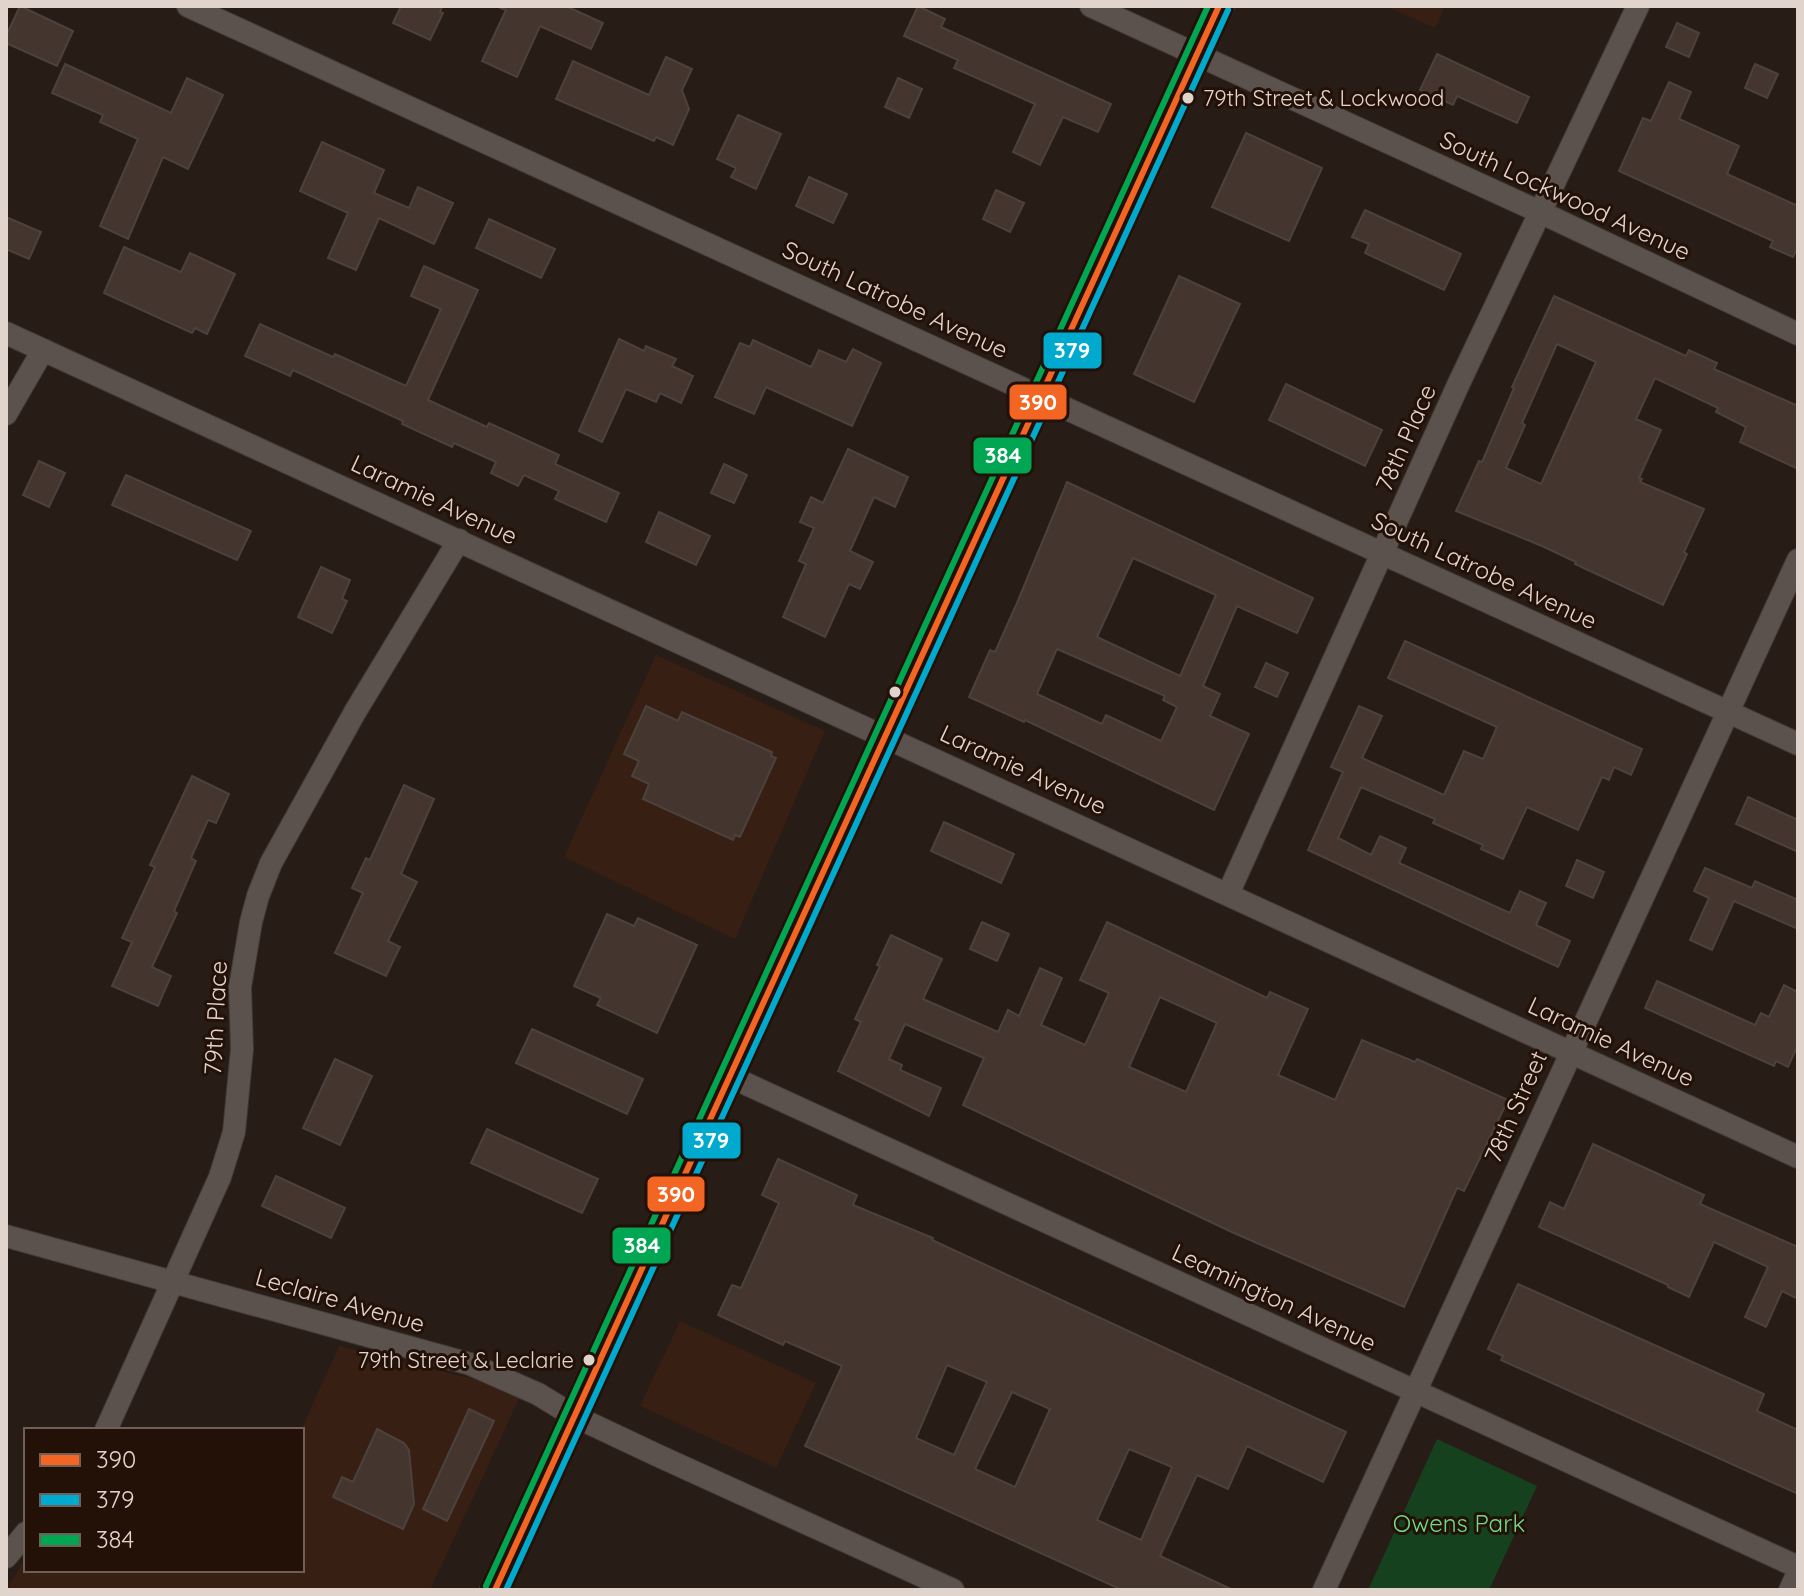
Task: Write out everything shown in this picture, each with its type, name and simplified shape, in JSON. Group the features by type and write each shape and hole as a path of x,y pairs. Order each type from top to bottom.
{"main road":[{"path":"495,1590 1219,6"}],"street":[{"name":"South Latrobe Avenue","path":"188,6 1798,744"},
{"name":"South Lockwood Avenue","path":"1091,6 1798,334"},
{"name":"78th Place","path":"1228,894 1459,383 1638,6"},
{"name":"Laramie Avenue","path":"6,333 1798,1157"},
{"path":"6,414 43,350"},
{"name":"79th Place","path":"107,1428 220,1177 234,1132 242,1049 240,987 251,922 271,863 355,712 459,540"},
{"name":"78th Street","path":"1324,1590 1798,560"},
{"name":"Leamington Avenue","path":"729,1076 1798,1570"},
{"name":"Leclaire Avenue","path":"6,1236 470,1364 538,1394 574,1416 953,1590"},
{"path":"6,1557 24,1535"},
{"path":"1790,1590 1798,1570"}],"shaded area":[{"path":"1385,6 1445,6 1435,28"},
{"path":"656,655 825,731 735,939 564,857"},
{"path":"680,1321 816,1383 776,1468 640,1406"},
{"path":"339,1346 497,1385 520,1397 430,1590 6,1590 24,1560 24,1572 304,1572 302,1428"}],"green space":[{"name":"Owens Park","path":"1437,1439 1537,1486 1489,1590 1368,1590"}],"building":[{"path":"20,6 73,31 57,66 6,43 6,36"},
{"path":"401,6 442,6 440,12 443,13 430,40 393,23"},
{"path":"496,6 566,6 603,23 591,49 540,26 517,77 482,61 506,10"},
{"path":"918,6 945,19 941,27 1111,104 1098,132 1063,117 1040,165 1013,152 1035,104 954,68 958,60 904,36"},
{"path":"1677,23 1699,33 1689,57 1666,47"},
{"path":"1437,54 1529,97 1517,123 1457,96 1453,105 1420,90"},
{"path":"666,57 692,69 682,90 689,109 673,145 656,137 654,141 556,99 573,61 649,95"},
{"path":"65,64 171,113 187,78 223,95 188,169 163,157 128,239 100,226 138,139 100,122 103,115 52,93"},
{"path":"1755,64 1778,74 1767,98 1745,88"},
{"path":"898,78 922,89 909,118 885,107"},
{"path":"1669,82 1691,92 1679,119 1739,146 1727,174 1798,206 1798,247 1793,257 1770,247 1773,241 1619,171 1643,118 1651,121"},
{"path":"738,115 781,134 756,189 731,177 736,168 717,159"},
{"path":"1246,133 1322,168 1289,241 1212,207"},
{"path":"322,142 384,170 374,193 409,208 418,187 453,203 434,244 379,218 356,270 328,258 348,213 300,191"},
{"path":"809,177 847,194 833,223 796,206"},
{"path":"996,190 1024,203 1010,232 983,219"},
{"path":"1365,210 1461,254 1444,290 1365,253 1369,244 1352,237"},
{"path":"6,217 41,232 29,259 6,249"},
{"path":"489,219 555,249 541,278 476,248"},
{"path":"124,247 181,272 190,253 235,274 207,334 195,328 192,333 104,293"},
{"path":"424,266 478,290 428,400 487,427 489,423 559,455 555,464 619,493 606,522 555,499 559,491 524,475 518,486 491,473 496,462 454,443 452,447 293,370 290,376 245,356 260,324 406,386 441,309 411,296"},
{"path":"1179,276 1240,304 1194,402 1134,374"},
{"path":"1554,296 1686,356 1689,350 1717,363 1714,369 1798,406 1798,469 1740,442 1746,427 1716,412 1718,408 1655,378 1636,419 1661,430 1639,478 1642,479 1640,482 1704,509 1663,605 1542,546 1456,511 1479,461 1482,462","holes":["1557,344 1596,362 1541,484 1506,468"]},
{"path":"619,339 644,351 646,346 676,359 672,366 693,376 681,403 660,393 656,402 626,389 602,442 579,431"},
{"path":"753,340 811,367 819,350 846,362 853,349 881,363 852,426 766,387 754,414 715,397 740,343 750,347"},
{"path":"1286,384 1382,430 1365,466 1269,420"},
{"path":"848,449 908,477 895,507 874,497 850,551 873,562 860,589 849,584 825,637 783,617 806,564 799,561 814,528 800,522 811,497 823,503"},
{"path":"39,461 65,473 49,507 23,495"},
{"path":"724,464 747,475 734,503 711,493"},
{"path":"126,475 251,531 237,560 112,505"},
{"path":"1067,482 1313,598 1297,633 1237,606 1203,686 1220,694 1210,716 1249,734 1214,810 1025,720 969,697 990,650 995,652","holes":["1133,558 1216,595 1180,676 1097,637","1057,649 1165,696 1163,700 1177,707 1161,741 1106,715 1102,724 1037,694"]},
{"path":"659,512 710,536 696,565 646,542"},
{"path":"321,567 350,580 342,599 347,601 332,633 298,617"},
{"path":"1405,641 1642,749 1631,775 1614,767 1609,780 1602,777 1578,830 1527,807 1503,859 1481,849 1483,845 1433,823 1435,819 1361,787 1338,838 1371,855 1380,836 1406,848 1399,863 1510,913 1520,891 1546,903 1536,925 1570,941 1558,967 1308,850 1343,772 1331,767 1359,706 1382,716 1362,758 1444,795 1464,751 1483,759 1497,727 1388,678"},
{"path":"1266,663 1288,673 1277,697 1255,687"},
{"path":"646,706 678,721 682,712 772,752 771,756 776,758 740,837 735,835 733,840 643,799 649,784 632,776 639,761 624,754"},
{"path":"192,776 229,794 216,823 208,820 191,858 196,861 152,967 171,976 158,1006 112,986 132,942 122,938 155,867 150,865"},
{"path":"404,785 434,799 401,874 417,882 388,941 400,947 386,976 335,953 363,893 352,888 366,858 370,860"},
{"path":"1748,797 1798,820 1798,852 1736,824"},
{"path":"944,822 1014,854 1001,883 931,851"},
{"path":"1577,860 1604,872 1593,898 1566,886"},
{"path":"1705,868 1752,888 1755,881 1798,900 1798,929 1734,901 1712,950 1690,940 1709,898 1694,891"},
{"path":"607,914 634,926 638,918 697,945 657,1033 597,1005 601,998 574,986"},
{"path":"982,922 1009,934 997,961 970,949"},
{"path":"1107,922 1267,998 1270,992 1308,1009 1278,1075 1335,1100 1362,1040 1415,1062 1417,1059 1508,1100 1464,1191 1457,1188 1404,1307 1234,1233 963,1105 984,1058 905,1024 889,1059 902,1065 900,1070 941,1088 929,1116 838,1071 861,1022 855,1019 891,935 942,959 923,999 998,1032 1008,1010 1019,1016 1040,968 1062,978 1041,1025 1085,1045 1109,993 1080,980","holes":["1160,997 1217,1023 1186,1092 1129,1067"]},
{"path":"1657,981 1755,1025 1761,1013 1769,1017 1784,985 1798,992 1798,1045 1788,1067 1776,1061 1774,1066 1645,1008"},
{"path":"532,1029 643,1079 627,1114 516,1063"},
{"path":"335,1059 372,1076 340,1145 303,1128"},
{"path":"487,1129 598,1179 582,1213 471,1163"},
{"path":"1593,1144 1704,1195 1700,1204 1798,1247 1798,1299 1782,1291 1766,1327 1745,1317 1768,1267 1714,1242 1689,1297 1539,1227 1550,1202 1564,1209"},
{"path":"778,1159 857,1195 853,1205 933,1238 1346,1432 1323,1482 1247,1446 1228,1489 1197,1475 1160,1556 1233,1590 1122,1590 805,1446 842,1366 785,1341 783,1345 718,1315 732,1285 741,1288 779,1203 762,1195","holes":["947,1365 987,1382 954,1455 916,1438","1012,1392 1050,1409 1015,1487 975,1469","1129,1449 1172,1467 1141,1540 1097,1520"]},
{"path":"276,1176 345,1208 331,1238 262,1206"},
{"path":"1518,1284 1764,1394 1757,1411 1798,1430 1798,1494 1501,1360 1503,1356 1488,1349"},
{"path":"469,1409 494,1421 447,1521 423,1509"},
{"path":"377,1429 404,1443 409,1450 414,1504 403,1529 333,1497 342,1477 353,1482"}],"transit line":[{"name":"384","path":"486,1586 1208,6"},
{"name":"390","path":"495,1590 1219,6"},
{"name":"379","path":"506,1590 1228,10"}],"place":[{"name":"79th Street & Lockwood","path":"1188,98"},
{"name":"79th Street & Leclarie","path":"589,1360"}]}
